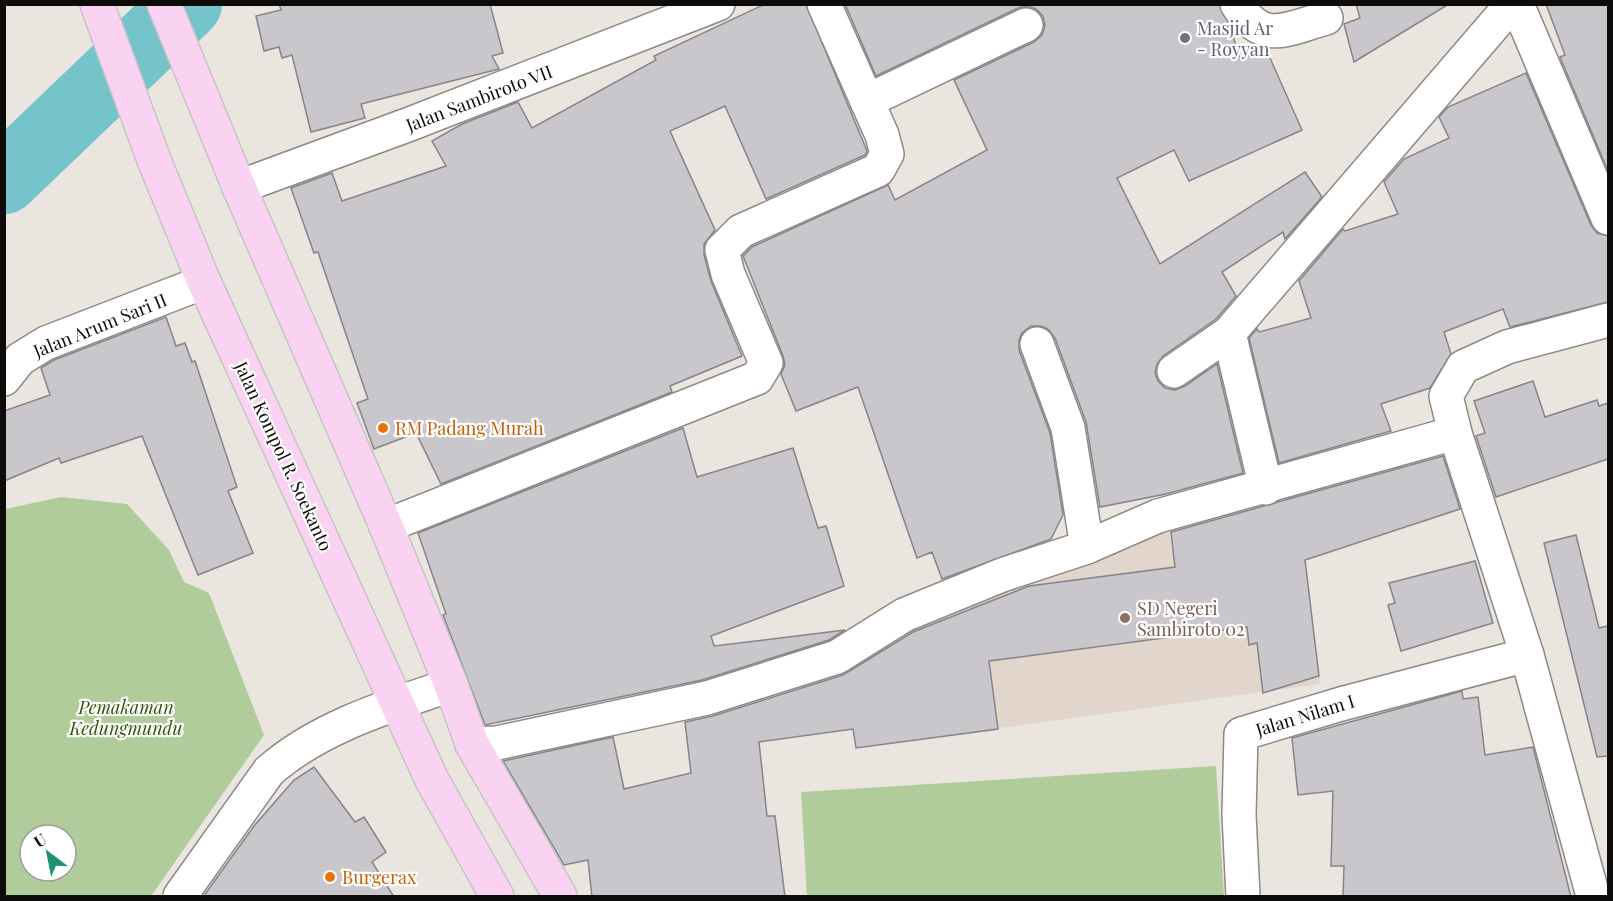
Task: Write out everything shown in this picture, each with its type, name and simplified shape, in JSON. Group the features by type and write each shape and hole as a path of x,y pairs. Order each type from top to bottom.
{"main road":[{"path":"164,4 239,187 386,526 472,744 560,897"},
{"name":"Jalan Kompol R. Soekanto","path":"99,10 154,160 204,282 432,780 497,897"}],"street":[{"name":"Jalan Sambiroto VII","path":"239,187 665,15 718,4"},
{"path":"386,526 758,378 766,363 728,274 722,250 741,231 878,170 886,154 882,135 824,4"},
{"path":"1237,4 1248,23 1262,31 1275,31 1326,18"},
{"path":"1174,371 1229,333 1515,4 1608,218"},
{"path":"867,101 1026,25"},
{"name":"Jalan Arum Sari II","path":"4,379 20,359 46,343 204,282"},
{"path":"1593,897 1527,655 1455,433 1446,396 1463,367 1508,346 1608,320"},
{"path":"1229,333 1266,488"},
{"path":"1038,344 1068,428 1087,547"},
{"path":"472,744 497,743 707,698 837,657 904,615 1002,575 1087,547 1158,516 1266,488 1455,433"},
{"name":"Jalan Nilam I","path":"1243,897 1239,815 1240,734 1279,725 1341,704 1527,655"},
{"path":"180,897 269,771 313,740 398,703 451,686"}],"shaded area":[{"name":"SD Negeri Sambiroto 02","path":"1296,490 1320,684 928,738 914,671 908,622 970,614 968,594 1169,517"}],"green space":[{"name":"Pemakaman Kedungmundu","path":"61,497 127,504 169,550 184,582 209,593 264,735 151,896 5,896 5,509"},
{"path":"1216,766 1224,896 807,896 801,792"}],"building":[{"path":"279,4 490,4 503,53 492,56 499,69 361,104 365,118 311,132 292,55 282,58 279,47 264,51 256,16 281,10"},
{"path":"765,4 806,4 867,151 865,155 766,199 725,106 670,131 715,230 704,244 704,255 711,281 742,356 670,386 672,392 441,484 416,433 374,449 357,403 368,399 318,252 314,253 291,188 332,173 342,201 446,166 432,141 462,124 518,102 532,128 656,60 654,56"},
{"path":"845,4 1219,4 1230,26 1240,59 1266,49 1302,130 1189,181 1174,150 1117,178 1160,264 1305,172 1322,197 1285,239 1283,232 1222,272 1236,296 1216,319 1163,356 1157,364 1155,373 1158,381 1165,388 1175,390 1185,386 1217,364 1243,473 1166,494 1100,507 1086,422 1055,338 1048,329 1031,326 1022,333 1019,350 1050,433 1063,515 1051,539 942,579 932,552 917,558 858,387 796,411 781,374 785,365 783,356 743,256 752,247 888,185 895,200 987,150 954,80 1034,42 1042,35 1045,26 1043,16 1036,9 1027,6 1018,8 876,76"},
{"path":"1356,4 1449,4 1354,62 1344,24 1360,18"},
{"path":"1546,4 1608,4 1608,171 1560,57 1565,55"},
{"path":"1526,73 1591,225 1597,233 1608,236 1608,302 1510,327 1503,309 1444,332 1451,354 1430,388 1381,404 1391,431 1279,463 1249,338 1257,329 1259,332 1311,318 1299,281 1343,229 1345,231 1398,214 1384,182 1404,159 1449,138 1439,117 1448,107"},
{"path":"166,317 176,346 185,343 192,362 195,361 237,487 228,491 253,553 198,575 142,436 61,463 59,458 4,481 4,411 50,395 41,368 54,360"},
{"path":"1533,381 1545,417 1597,400 1599,406 1608,403 1608,459 1496,497 1476,436 1485,433 1474,401"},
{"path":"683,428 697,477 793,448 818,528 826,526 844,586 711,636 714,646 845,630 829,640 702,680 485,725 443,615 446,614 418,533"},
{"path":"1443,456 1460,509 1305,560 1319,676 1263,693 1257,643 1249,645 1247,627 989,661 998,729 856,748 853,729 759,742 767,816 775,816 785,897 592,897 588,860 564,865 503,761 613,737 624,789 691,773 685,722 713,716 843,675 913,632 1029,586 1175,567 1171,532"},
{"path":"1576,535 1599,628 1608,626 1608,756 1597,757 1544,543"},
{"path":"1475,561 1493,623 1401,651 1388,605 1395,603 1389,583"},
{"path":"1462,691 1463,699 1478,697 1485,755 1533,747 1571,897 1343,897 1344,866 1331,866 1333,791 1298,795 1292,738"},
{"path":"314,767 355,822 364,817 386,852 372,862 394,897 203,897 254,826 294,780"}],"waterway":[{"path":"4,179 187,4"}],"place":[{"name":"Masjid Ar - Royyan","path":"1185,38"},
{"name":"RM Padang Murah","path":"383,428"},
{"name":"SD Negeri Sambiroto 02","path":"1125,618"},
{"name":"Burgerax","path":"330,877"}]}
